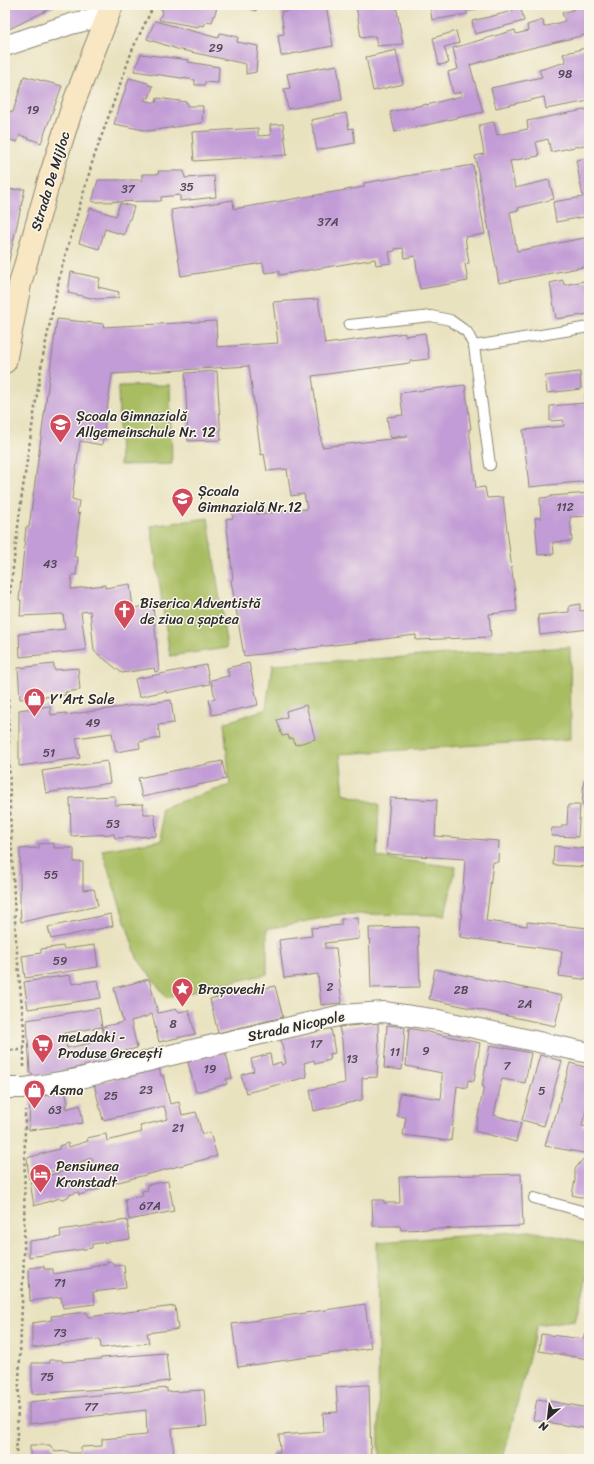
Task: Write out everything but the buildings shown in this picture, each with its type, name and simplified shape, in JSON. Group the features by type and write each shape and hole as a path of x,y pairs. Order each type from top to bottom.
{"main road":[{"name":"Strada De Mijloc","path":"5,362 20,284 50,177 74,102 110,10"}],"street":[{"path":"5,46 110,10"},
{"name":"Strada Nicopole","path":"15,1088 77,1079 342,1015 384,1012 438,1020 589,1053"}],"lane":[{"path":"349,325 431,316 450,320 467,332 474,346 490,465"},
{"path":"474,346 589,327"},
{"path":"534,1198 589,1212"}],"path":[{"path":"16,1459 24,1252 15,1088 24,1050 24,1030 16,941 11,832 7,617 22,494 42,361 61,270 96,152 133,48 154,5"},
{"path":"5,1050 24,1050"}],"green space":[{"path":"170,385 172,464 120,465 118,386"},
{"path":"208,518 227,648 170,656 151,526"},
{"path":"570,647 571,739 340,754 344,794 379,804 377,857 456,867 445,915 343,914 267,929 267,974 167,998 137,958 102,850 162,840 161,808 230,785 224,723 266,709 272,665"},
{"path":"530,1231 589,1243 589,1273 575,1320 537,1325 503,1459 379,1459 377,1242"}],"place":[{"name":"Școala Gimnazială Allgemeinschule Nr. 12","path":"60,444"},
{"name":"Școala Gimnazială Nr.12","path":"182,518"},
{"name":"Biserica Adventistă de ziua a șaptea","path":"124,630"},
{"name":"Y'Art Sale","path":"35,718"},
{"name":"Brașovechi","path":"183,1008"},
{"name":"meLadaki - Produse Grecești","path":"42,1064"},
{"name":"Asma","path":"34,1110"},
{"name":"Pensiunea Kronstadt","path":"40,1194"}]}
